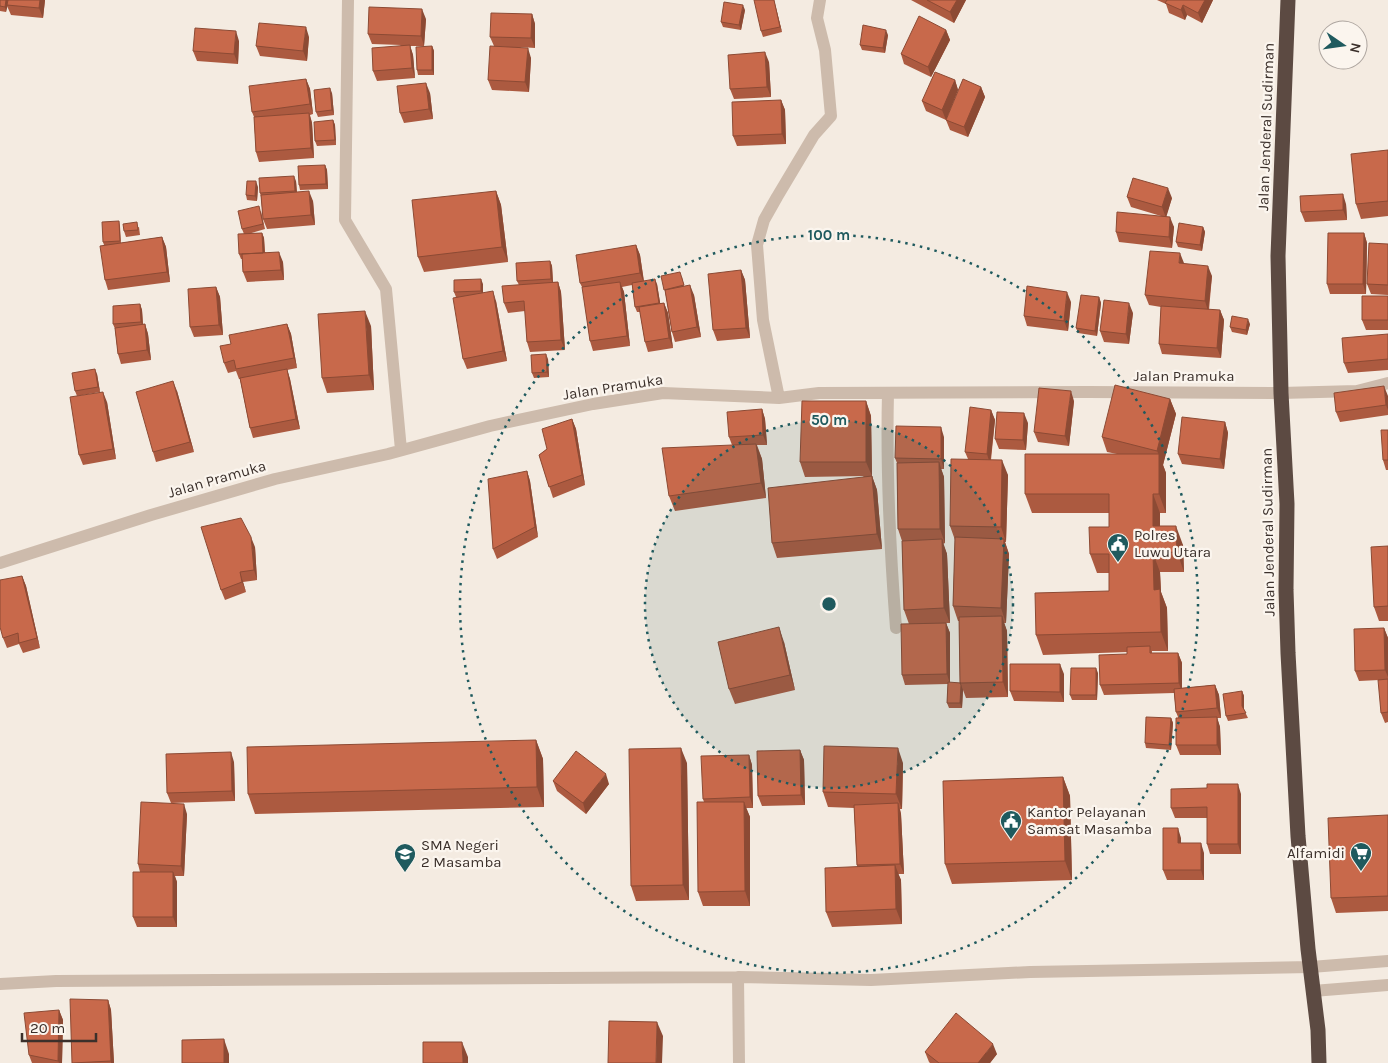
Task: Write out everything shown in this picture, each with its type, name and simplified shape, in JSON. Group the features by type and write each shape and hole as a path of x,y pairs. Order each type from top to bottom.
{"highway":[{"name":"Jalan Jenderal Sudirman","path":"1288,0 1278,256 1281,393 1287,504 1286,590 1292,743 1297,794 1302,890 1318,1030 1319,1063"}],"street":[{"path":"348,0 345,220 386,289 401,450"},
{"path":"779,398 764,320 756,245 764,220 777,197 814,135 831,116 825,50 817,18 820,0"},
{"name":"Jalan Pramuka","path":"0,563 150,515 275,479 401,450 490,426 593,404 663,393 779,398 819,393 1281,393 1357,391 1388,383"},
{"path":"888,393 886,452 896,628"},
{"path":"0,984 66,980 738,977 871,980 1030,972 1311,967 1388,961"},
{"path":"738,977 739,1063"},
{"path":"1314,991 1388,985"}],"building":[{"path":"0,0 6,0 5,7 0,6"},
{"path":"8,0 40,0 39,8 7,5"},
{"path":"754,0 774,0 780,27 761,31"},
{"path":"927,0 957,0 950,12"},
{"path":"1167,0 1205,0 1198,13 1183,5 1181,10 1165,3"},
{"path":"724,2 743,5 739,25 721,22"},
{"path":"369,7 422,9 421,36 368,34"},
{"path":"491,13 532,14 531,38 490,37"},
{"path":"919,16 946,30 928,67 901,54"},
{"path":"259,23 306,27 303,51 256,46"},
{"path":"863,25 886,30 883,48 860,45"},
{"path":"195,28 236,31 234,54 193,51"},
{"path":"410,45 412,68 373,71 372,48"},
{"path":"432,46 432,70 417,70 416,47"},
{"path":"490,46 528,48 525,82 488,80"},
{"path":"765,52 767,87 730,89 728,55"},
{"path":"935,72 955,80 942,110 922,101"},
{"path":"306,79 310,104 252,112 249,86"},
{"path":"963,79 981,87 964,127 946,120"},
{"path":"426,83 429,109 400,113 397,86"},
{"path":"330,88 332,110 316,112 314,90"},
{"path":"781,100 782,134 733,136 732,102"},
{"path":"309,113 311,148 256,152 254,117"},
{"path":"333,120 335,140 315,141 314,122"},
{"path":"1388,150 1388,201 1356,204 1351,154"},
{"path":"325,165 326,184 299,185 298,166"},
{"path":"294,176 295,191 260,193 259,178"},
{"path":"1133,178 1168,188 1162,207 1127,197"},
{"path":"247,181 256,181 255,196 246,195"},
{"path":"309,191 311,215 263,219 261,195"},
{"path":"496,191 502,247 418,257 412,200"},
{"path":"1343,194 1343,210 1301,212 1300,196"},
{"path":"259,206 263,224 242,229 238,211"},
{"path":"1117,212 1170,217 1169,237 1116,232"},
{"path":"119,221 120,241 103,242 102,222"},
{"path":"137,222 138,230 124,231 123,224"},
{"path":"1179,223 1203,227 1200,245 1176,242"},
{"path":"262,233 263,253 239,254 238,234"},
{"path":"1328,233 1364,233 1363,284 1327,284"},
{"path":"162,237 167,272 105,280 100,246"},
{"path":"1369,243 1388,244 1388,285 1367,284"},
{"path":"636,245 640,273 580,283 576,255"},
{"path":"1150,251 1180,253 1179,263 1208,266 1205,301 1145,295"},
{"path":"279,252 281,270 243,272 242,254"},
{"path":"550,261 551,279 517,281 516,263"},
{"path":"741,270 746,328 713,330 708,274"},
{"path":"680,272 684,285 664,290 661,276"},
{"path":"481,279 481,291 454,292 454,280"},
{"path":"655,279 659,303 635,307 632,283"},
{"path":"558,282 561,340 527,342 524,301 504,303 502,286"},
{"path":"620,282 627,336 590,341 582,287"},
{"path":"690,285 697,327 672,332 665,290"},
{"path":"1027,286 1067,292 1064,321 1024,316"},
{"path":"216,287 219,325 190,327 188,289"},
{"path":"493,291 503,351 463,359 453,298"},
{"path":"1081,295 1099,297 1095,331 1076,328"},
{"path":"1362,296 1388,296 1388,320 1362,320"},
{"path":"1104,300 1129,303 1126,334 1100,331"},
{"path":"664,303 669,338 645,342 639,307"},
{"path":"140,304 141,322 113,324 113,306"},
{"path":"1161,306 1220,310 1217,348 1159,344"},
{"path":"365,311 369,375 322,378 318,314"},
{"path":"1232,316 1248,319 1246,330 1230,327"},
{"path":"145,324 147,350 118,354 115,328"},
{"path":"287,324 294,358 236,369 234,360 224,363 220,346 231,344 229,335"},
{"path":"1388,334 1388,359 1344,363 1342,338"},
{"path":"546,354 547,372 532,373 531,355"},
{"path":"95,369 98,387 75,391 72,373"},
{"path":"287,369 296,419 250,428 240,378"},
{"path":"173,381 190,442 153,452 136,392"},
{"path":"1115,385 1170,399 1157,451 1102,437"},
{"path":"1384,386 1386,405 1336,412 1334,393"},
{"path":"1039,388 1071,391 1065,436 1034,432"},
{"path":"103,392 113,449 79,455 70,397"},
{"path":"802,401 866,401 866,462 800,462"},
{"path":"970,407 991,410 987,454 965,452"},
{"path":"762,409 763,435 729,437 727,412"},
{"path":"997,412 1024,413 1023,440 995,439"},
{"path":"1182,417 1225,422 1220,459 1178,454"},
{"path":"572,419 582,475 549,487 539,455 547,449 542,429"},
{"path":"896,426 941,427 941,459 895,458"},
{"path":"1381,430 1388,430 1388,460 1383,460"},
{"path":"756,444 761,483 669,496 662,448"},
{"path":"1025,454 1159,454 1159,494 1153,494 1153,526 1176,526 1177,552 1153,553 1154,590 1160,589 1161,632 1036,635 1035,593 1109,591 1109,554 1090,554 1089,527 1109,527 1109,494 1025,494"},
{"path":"951,459 1002,460 1001,527 950,526"},
{"path":"939,462 940,529 898,529 897,463"},
{"path":"527,471 535,527 493,549 488,479"},
{"path":"872,476 877,534 772,543 768,488"},
{"path":"241,518 251,537 254,570 240,572 242,582 221,590 201,527"},
{"path":"955,537 1004,539 1001,608 953,606"},
{"path":"942,539 944,608 904,610 902,541"},
{"path":"1388,546 1388,606 1374,607 1371,547"},
{"path":"22,576 37,638 19,643 18,633 3,638 0,627 0,580"},
{"path":"1002,616 1003,682 960,683 959,617"},
{"path":"946,623 947,674 902,675 901,624"},
{"path":"779,627 790,675 729,689 718,642"},
{"path":"1384,628 1385,670 1355,671 1354,629"},
{"path":"1150,646 1150,653 1178,653 1179,683 1100,685 1099,655 1127,654 1127,647"},
{"path":"1010,664 1060,664 1060,692 1010,691"},
{"path":"1071,668 1096,668 1096,695 1070,695"},
{"path":"1388,679 1388,712 1381,713 1378,680"},
{"path":"948,682 961,683 960,703 947,703"},
{"path":"1215,685 1217,708 1176,712 1174,689"},
{"path":"1242,691 1242,706 1246,713 1226,716 1223,694"},
{"path":"1146,717 1171,718 1169,745 1145,743"},
{"path":"1217,717 1217,745 1176,745 1176,718"},
{"path":"536,740 537,787 248,794 247,747"},
{"path":"824,746 898,748 896,794 823,792"},
{"path":"681,748 683,885 631,886 629,749"},
{"path":"800,750 801,795 758,796 757,751"},
{"path":"576,751 606,774 583,803 553,781"},
{"path":"231,752 232,791 167,793 166,754"},
{"path":"749,755 750,797 703,799 701,756"},
{"name":"Kantor Pelayanan Samsat Masamba","path":"1063,777 1065,861 945,864 943,781"},
{"path":"1207,784 1238,784 1238,844 1207,844 1207,807 1171,808 1171,789 1207,788"},
{"path":"141,802 184,804 181,866 138,864"},
{"path":"697,802 744,802 745,891 698,892"},
{"path":"898,803 900,864 857,865 854,805"},
{"name":"Alfamidi","path":"1388,815 1388,896 1331,898 1328,818"},
{"path":"1163,828 1178,828 1178,843 1201,843 1201,870 1163,870"},
{"path":"895,865 896,909 826,912 825,868"},
{"path":"133,872 173,872 173,917 133,917"},
{"path":"70,999 108,1000 111,1061 72,1063"},
{"path":"59,1010 58,1061 29,1055 24,1013"},
{"path":"956,1013 993,1044 978,1063 939,1063 925,1052"},
{"path":"609,1021 657,1022 656,1063 608,1063"},
{"path":"224,1039 224,1063 182,1063 182,1040"},
{"path":"423,1042 462,1042 463,1063 423,1063"}],"place":[{"name":"Polres Luwu Utara","path":"1118,563"},
{"name":"Kantor Pelayanan Samsat Masamba","path":"1011,840"},
{"name":"Alfamidi","path":"1361,872"},
{"name":"SMA Negeri 2 Masamba","path":"405,873"}]}
